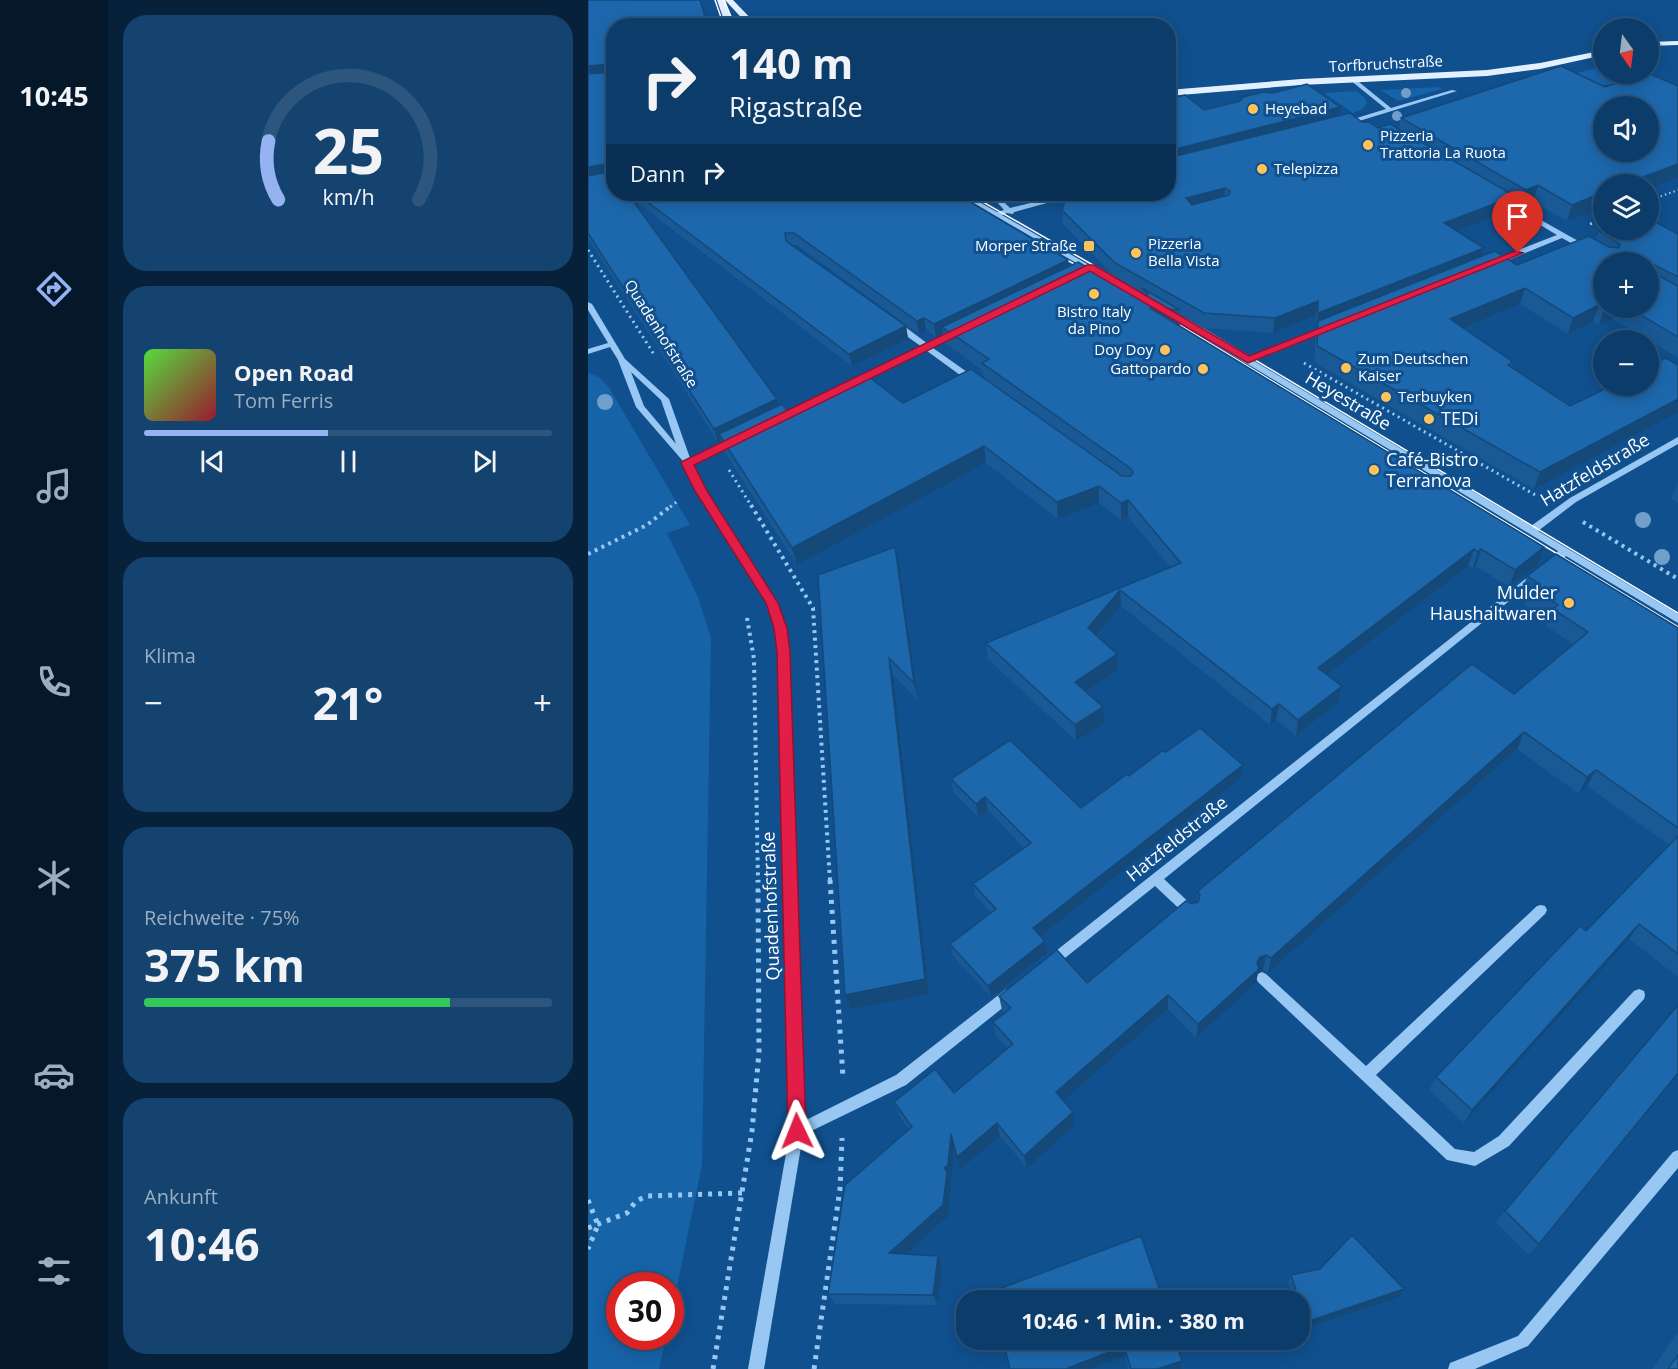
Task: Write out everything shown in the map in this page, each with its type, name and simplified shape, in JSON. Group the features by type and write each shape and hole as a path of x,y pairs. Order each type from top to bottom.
{"main road":[{"path":"721,0 727,18"},
{"path":"729,0 746,18"},
{"path":"1659,44 1678,43"},
{"name":"Torfbruchstraße","path":"1176,92 1516,70 1593,54"}],"street":[{"path":"1353,79 1389,109"},
{"path":"1335,126 1454,92"},
{"path":"1358,120 1374,126"},
{"path":"1492,194 1593,253"},
{"name":"Heyestraße","path":"973,201 1091,267 1248,360 1678,619"},
{"name":"Heyestraße","path":"1000,201 1030,233"},
{"path":"996,214 1046,201"},
{"path":"1485,266 1562,235"},
{"path":"1077,274 1091,267"},
{"name":"Quadenhofstraße","path":"588,304 622,360 640,407 687,463"},
{"path":"889,319 984,388"},
{"path":"1248,360 1342,322"},
{"path":"769,424 970,326"},
{"path":"588,352 612,344"},
{"name":"Quadenhofstraße","path":"622,360 665,399 687,463 701,491 772,603 780,628 783,652 797,1131 756,1369"},
{"path":"687,463 748,435"},
{"name":"Hatzfeldstraße","path":"1531,531 1560,509 1678,440"},
{"name":"Hatzfeldstraße","path":"1038,972 1565,551"},
{"path":"1156,879 1191,912"},
{"path":"1367,1075 1541,910"},
{"path":"1262,978 1452,1155 1475,1159 1504,1141 1639,995"},
{"path":"797,1131 902,1080 1020,987"},
{"path":"1456,1369 1522,1341 1678,1157"}],"path":[{"path":"1659,197 1678,190"},
{"name":"Quadenhofstraße","path":"588,250 661,365"},
{"name":"Heyestraße","path":"1276,349 1312,366 1678,579"},
{"path":"588,554 647,525 680,500 686,510"},
{"name":"Quadenhofstraße","path":"713,1369 752,1131 759,1052 754,659 744,610"},
{"path":"814,1369 840,1189 842,1151"},
{"path":"588,1228 627,1213 636,1202 647,1196 742,1193"},
{"path":"588,1200 598,1225 588,1249"}],"shaded area":[{"path":"1593,69 1593,84 1620,84 1587,85 1558,78"},
{"path":"1440,87 1442,89 1398,101 1381,90"},
{"path":"1356,91 1364,97 1367,103 1363,109 1353,113 1324,93"},
{"path":"588,373 599,377 608,386 690,525 667,533 698,597 711,638 702,1165 680,1272 606,1272 606,1350 663,1350 659,1369 588,1369"}],"building":[{"path":"588,0 700,0 706,18 606,18 606,64 588,66"},
{"path":"1561,66 1593,81 1593,84 1605,87 1614,84 1659,84 1659,78 1678,86 1678,164 1651,174 1593,174 1593,196 1572,205 1538,185 1526,190 1401,118"},
{"path":"606,72 606,164 588,167 588,74"},
{"path":"1307,84 1340,107 1176,149 1176,97 1185,95 1204,110 1240,101 1243,97 1263,92 1273,93"},
{"path":"1350,113 1362,122 1369,122 1378,128 1390,124 1515,196 1444,223 1484,248 1318,313 1318,301 1275,318 1204,313 1115,263 1062,210 1065,201 1176,201 1176,156","holes":["1225,188 1230,191 1229,195 1192,205 1186,198"]},
{"path":"606,172 606,201 633,201 777,399 714,429 588,233 588,176"},
{"path":"646,201 969,201 1068,260 934,324 924,318 917,321 794,233 785,233 786,241 906,326 849,354"},
{"path":"1659,224 1678,234 1678,277 1659,267 1659,252 1593,252 1593,308 1573,318 1525,288 1450,319 1513,362 1508,365 1570,406 1593,395 1659,396 1659,361 1666,358 1678,365 1678,399 1540,472 1317,346 1318,321 1495,251 1517,265 1589,236 1609,247 1619,248 1620,244 1614,240 1659,240"},
{"path":"1078,262 1143,301 1148,294 1142,288 1180,310 1150,308 1544,547 1515,570 1481,549 1478,552 1474,549 1318,668 1342,686 1298,720 1279,704 1272,709 1120,590 1088,628 1117,654 1075,682 1103,707 1075,725 986,643 1181,563 1128,500 1121,503 1099,486 1057,502 984,446 792,548 719,434 782,404 790,414 869,377 903,403 971,369 1122,476 1131,476 1133,472 1130,468 982,363 989,359 942,327"},
{"path":"1659,276 1678,286 1678,337 1646,318 1659,318"},
{"path":"895,547 914,683 889,658 925,979 845,995 818,575"},
{"path":"1556,554 1678,628 1678,828 1596,770 1587,777 1524,732 1271,958 1266,955 1260,957 1257,962 1259,969 1198,1024 1168,995 1056,1092 1073,1112 1024,1156 997,1123 957,1157 951,1134 948,1165 944,1168 947,1172 943,1205 889,1253 938,1256 933,1295 828,1294 845,1185 912,1127 894,1102 935,1069 954,1093 1013,1044 993,1022 1011,1008 999,996 1057,950 1087,983 1186,901 1192,904 1198,902 1200,895 1198,891 1472,664 1514,694 1588,632 1553,609 1558,605 1531,588 1538,583 1527,576"},
{"path":"1200,728 1243,765 1033,928 1045,941 988,986 950,944 996,909 973,884 1031,843 985,797 976,804 951,779 1010,740 1081,808 1127,774 1129,776 1162,751 1166,752"},
{"path":"1678,836 1678,954 1639,924 1472,1110 1436,1077 1580,926 1586,931"},
{"path":"1678,1005 1678,1073 1539,1244 1505,1211"},
{"path":"1352,1235 1404,1289 1310,1321 1310,1290 1296,1290 1291,1275 1320,1269"},
{"path":"1141,1236 1160,1290 996,1290"},
{"path":"1005,1350 1114,1350 1066,1369 1010,1369"},
{"path":"1125,1350 1178,1350 1182,1361 1157,1369 1131,1369"},
{"path":"1678,1355 1678,1369 1668,1369"}],"tram line":[{"path":"715,0 721,18"},
{"path":"724,0 732,18"},
{"path":"981,201 1128,285"},
{"path":"1053,252 1090,273"},
{"path":"1165,316 1678,627"},
{"path":"1185,318 1678,613"}],"place":[{"name":"Heyebad","path":"1253,109"},
{"name":"Pizzeria Trattoria La Ruota","path":"1368,145"},
{"name":"Telepizza","path":"1262,169"},
{"name":"Morper Straße","path":"1089,246"},
{"name":"Pizzeria Bella Vista","path":"1136,253"},
{"name":"Bistro Italy da Pino","path":"1094,294"},
{"name":"Doy Doy","path":"1165,350"},
{"name":"Zum Deutschen Kaiser","path":"1346,368"},
{"name":"Gattopardo","path":"1203,369"},
{"name":"Terbuyken","path":"1386,397"},
{"name":"TEDi","path":"1429,419"},
{"name":"Café-Bistro Terranova","path":"1374,470"},
{"name":"Mulder Haushaltwaren","path":"1569,603"}],"route":[{"path":"797,1131 783,652 780,628 772,603 701,491 687,463 1091,267 1248,360 1518,253"}]}
